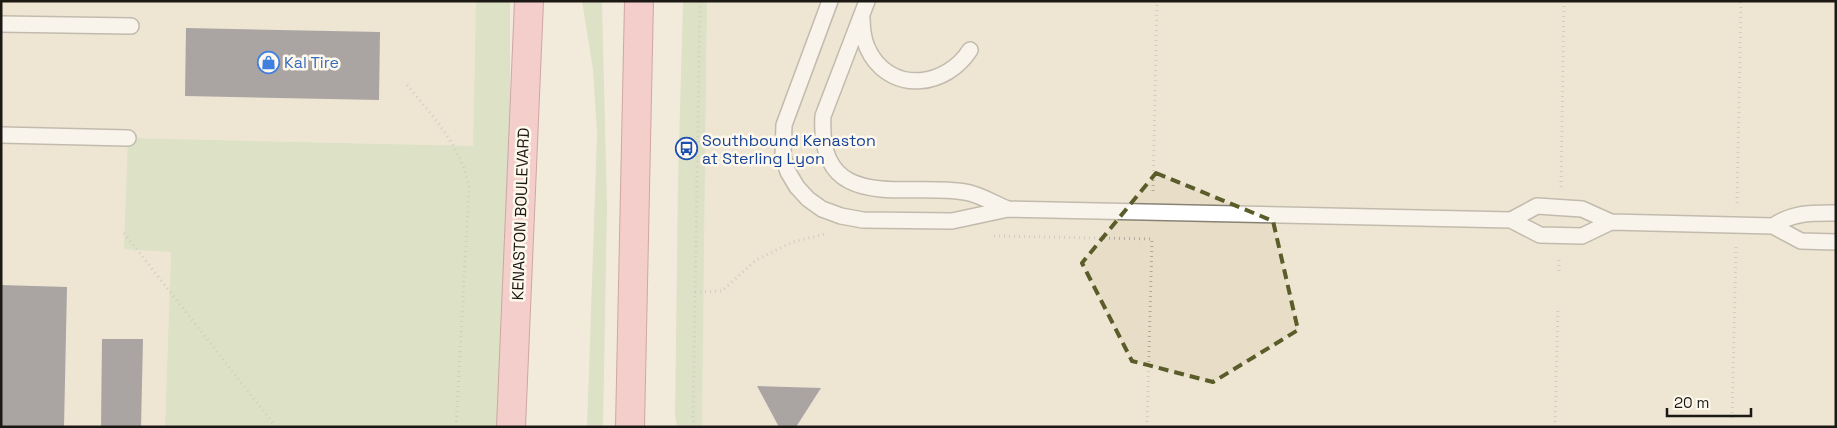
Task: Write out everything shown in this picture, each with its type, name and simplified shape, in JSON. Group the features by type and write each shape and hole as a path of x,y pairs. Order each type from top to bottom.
{"main road":[{"name":"KENASTON BOULEVARD","path":"511,427 529,1"},
{"path":"630,427 639,1"},
{"path":"631,398 642,427"}],"lane":[{"path":"830,1 784,125 782,156 788,172 797,187 808,199 822,209 841,216 863,220 952,221 1008,209 1510,220 1540,235 1582,236 1611,222"},
{"path":"864,8 823,116 822,133 830,162 839,173 855,183 876,190 966,192 1008,209"},
{"path":"864,8 862,30 871,55 878,65 902,79 915,81 943,76 953,71 970,50"},
{"path":"1,24 132,26"},
{"path":"1,135 128,138"},
{"path":"1510,220 1537,206 1582,209 1611,222 1773,226 1801,241 1836,242"},
{"path":"1773,226 1784,218 1799,213 1836,213"}],"path":[{"path":"695,427 693,409 700,1"},
{"path":"1560,193 1564,1"},
{"path":"407,84 442,128 457,153 469,188 456,427"},
{"path":"124,233 276,427"},
{"path":"1554,427 1558,307"}],"highlighted area":[{"path":"1156,173 1273,221 1298,330 1213,382 1132,361 1082,263"}],"shaded area":[{"path":"1,1 476,1 473,146 128,138 171,251 165,427 1,427"},
{"path":"707,1 1836,1 1836,427 702,427"}],"green space":[{"path":"476,1 510,1 510,427 165,427 171,252 124,249 128,138 473,146"},
{"path":"582,1 602,1 607,208 603,427 587,427 597,134 593,70"},
{"path":"683,1 707,1 702,427 677,427 675,416 678,182"}],"building":[{"path":"186,28 380,32 379,100 185,96"},
{"path":"1,285 67,287 64,427 1,427"},
{"path":"102,339 143,339 141,427 101,427"},
{"path":"757,386 821,388 796,427 779,427"}],"place":[{"name":"Kal Tire","path":"268,62"},
{"name":"Southbound Kenaston at Sterling Lyon","path":"686,149"}]}
